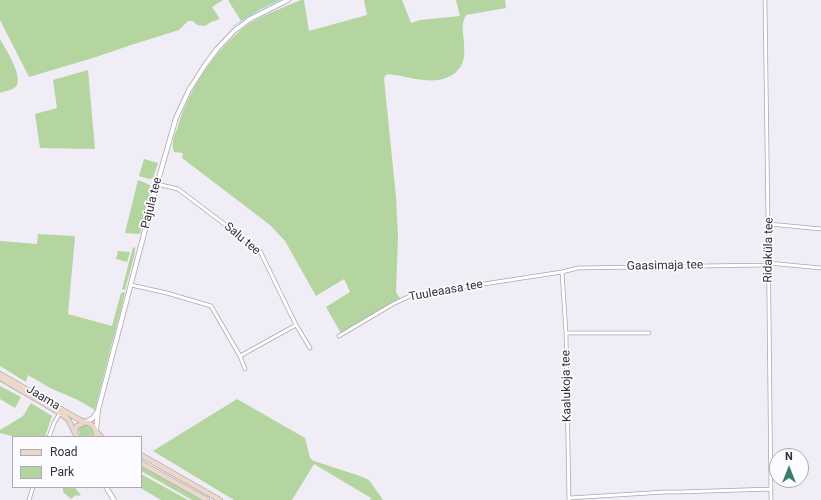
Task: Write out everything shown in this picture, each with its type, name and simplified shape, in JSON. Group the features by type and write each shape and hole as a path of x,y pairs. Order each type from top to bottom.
{"main road":[{"name":"Jaama","path":"0,374 94,426 96,431"},
{"name":"Jaama","path":"0,378 60,413 68,420 76,435"},
{"path":"76,435 77,426 86,422"},
{"path":"96,431 96,436"},
{"path":"96,431 100,436"},
{"path":"142,456 220,500"},
{"path":"142,464 207,500"}],"street":[{"name":"Pajula tee","path":"96,431 98,410 157,184 176,118 189,90 204,66 234,31 250,19 288,0"},
{"name":"Ridaküla tee","path":"765,0 769,224 768,263 771,500"},
{"name":"Salu tee","path":"157,184 178,189 260,251 296,325 310,348"},
{"path":"769,224 821,229"},
{"name":"Gaasimaja tee","path":"562,272 578,268 764,265 768,263 821,268"},
{"name":"Kaalukoja tee","path":"562,272 566,333 569,499"},
{"name":"Tuuleaasa tee","path":"339,336 393,304 412,295 562,272"},
{"path":"131,285 211,306 240,356 245,369"},
{"path":"240,356 296,325"},
{"path":"566,333 649,333"},
{"path":"86,422 93,418 98,410"},
{"path":"49,436 54,423 60,413"},
{"path":"29,500 33,488"},
{"path":"107,488 114,500"},
{"path":"569,499 665,492 771,489"}],"green space":[{"path":"0,0 223,0 212,7 220,19 205,26 197,25 193,21 188,21 179,30 29,77 0,20"},
{"path":"228,0 280,0 241,21"},
{"path":"304,0 309,31 367,15 364,0 402,0 411,23 420,20 460,16 456,0 505,0 506,8 466,15 463,26 464,57 458,70 448,77 439,80 422,80 388,74 385,76 384,79 396,197 398,237 396,292 401,300 342,335 326,307 350,292 344,279 316,296 285,241 270,225 182,158 183,153 174,152 173,149 174,137 188,100 204,72 223,47 251,22"},
{"path":"0,39 12,61 18,80 16,87 0,93"},
{"path":"88,70 95,149 40,148 35,114 57,108 53,80"},
{"path":"144,159 158,163 153,178 149,179 139,176"},
{"path":"138,180 150,185 151,190 140,234 125,233"},
{"path":"38,234 75,236 68,314 112,326 121,293 125,292 95,410 78,400 50,388 28,375 26,382 0,366 0,241 37,244"},
{"path":"133,247 135,248 135,253 125,290 122,289"},
{"path":"118,251 130,252 127,262 116,259"},
{"path":"0,386 21,397 15,408 0,399"},
{"path":"237,399 305,438 310,458 314,461 369,480 383,500 370,500 371,498 314,464 292,500 234,500 153,451"},
{"path":"31,403 52,416 45,436 12,436 0,433 0,430 23,416"},
{"path":"85,425 89,427 92,429 92,436 80,436 78,427"},
{"path":"142,467 201,500 192,500 142,472"},
{"path":"142,475 188,500 161,500 141,488 142,488"},
{"path":"63,488 75,488 81,495 76,495 71,499 63,492"}],"waterway":[{"path":"233,26 261,9 280,0"}]}
